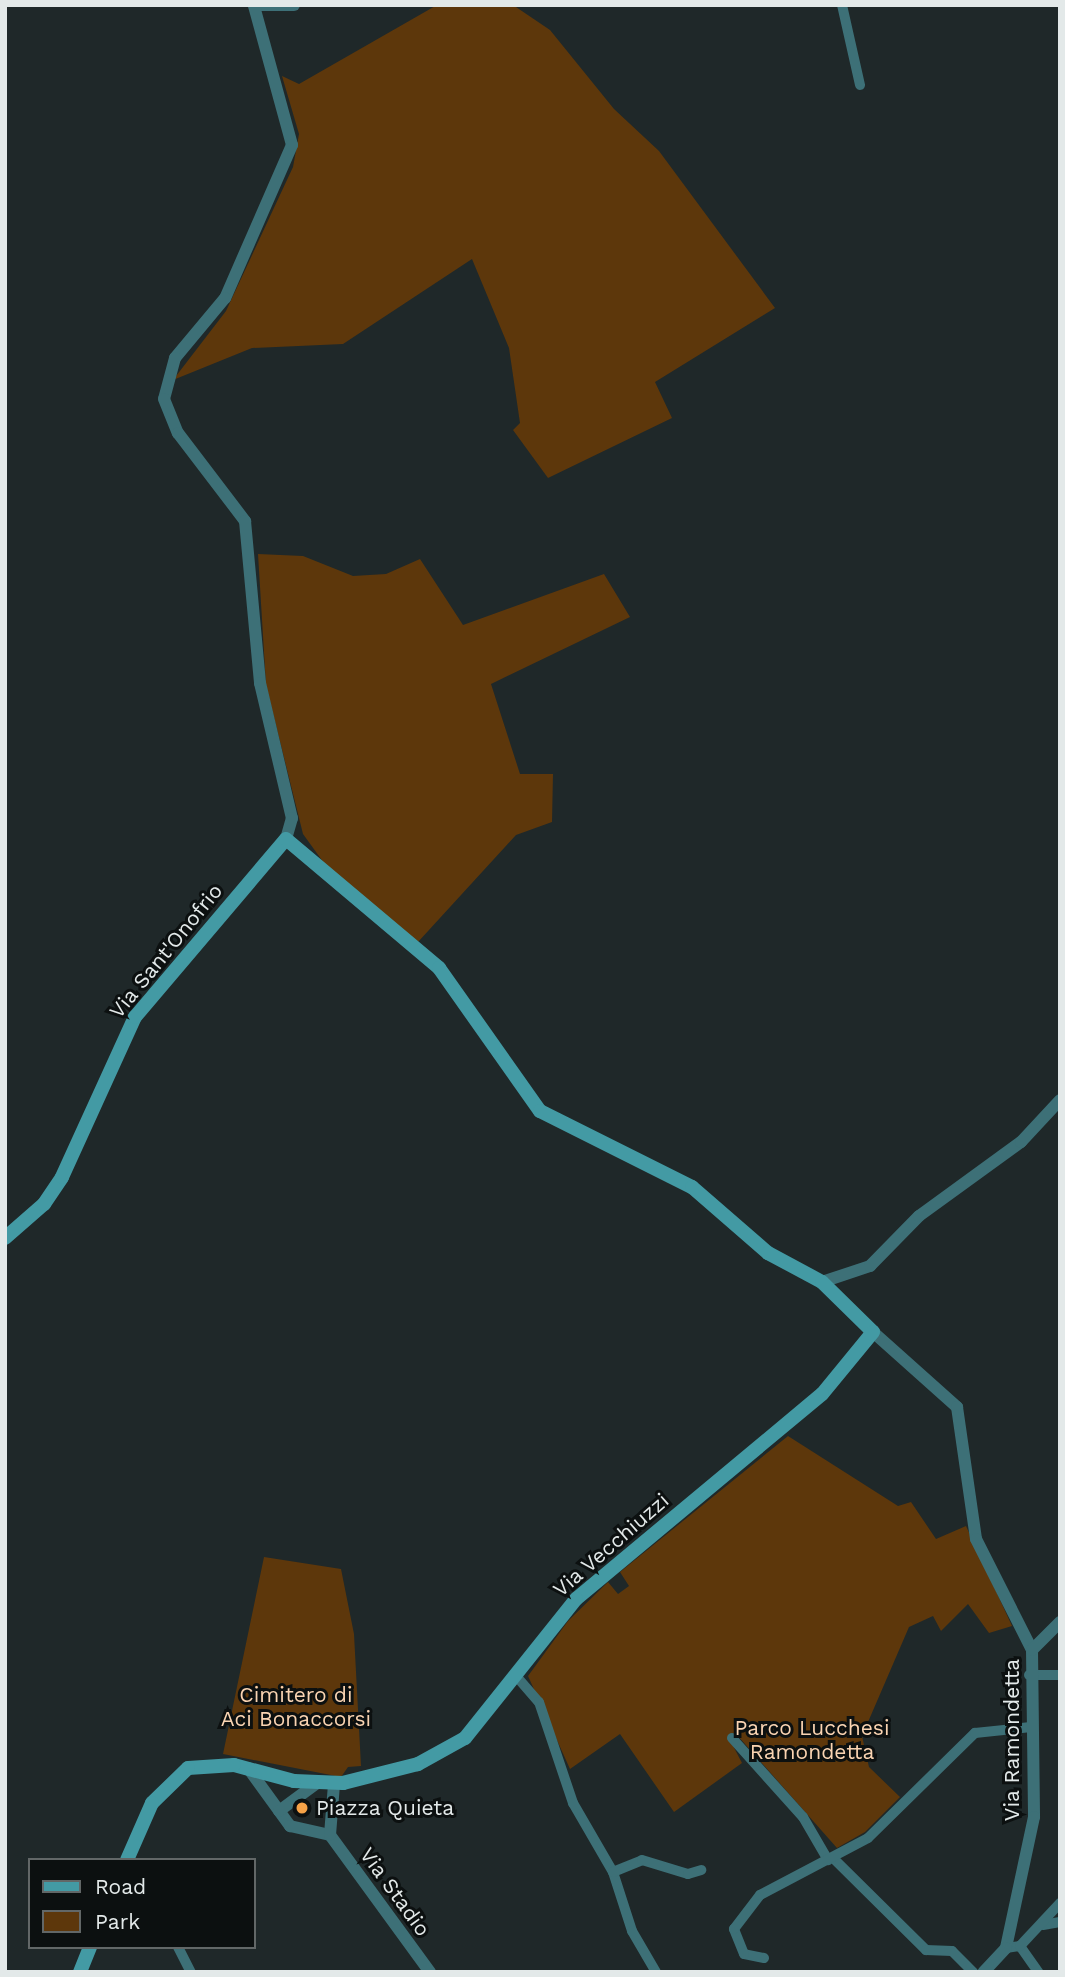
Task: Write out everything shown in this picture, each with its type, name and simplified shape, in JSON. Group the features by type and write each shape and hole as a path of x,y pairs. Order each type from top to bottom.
{"main road":[{"path":"286,839 439,968 472,1011 540,1111 692,1187 768,1253 822,1282 873,1332"},
{"name":"Via Sant'Onofrio","path":"5,1238 44,1205 62,1177 135,1017 286,839"},
{"name":"Via Vecchiuzzi","path":"128,1858 152,1803 178,1773 209,1764 248,1768 317,1783 334,1784 394,1772 440,1754 485,1721 576,1599 802,1412 873,1332"},
{"path":"80,1972 89,1949"}],"street":[{"path":"286,839 292,818 260,683 245,521 178,433 164,399 175,358 225,298 292,145 254,5 294,5"},
{"path":"842,5 860,85"},
{"path":"822,1282 870,1266 919,1216 1021,1142 1060,1100"},
{"name":"Via Ramondetta","path":"873,1332 957,1407 976,1539 1032,1650 1029,1675 1034,1817 1013,1947"},
{"path":"1032,1650 1060,1622"},
{"path":"1029,1675 1060,1675"},
{"path":"517,1677 539,1702 573,1803 612,1872 632,1931 655,1970"},
{"path":"764,1958 744,1954 736,1923 760,1895 868,1838 975,1733 1031,1727"},
{"path":"732,1738 803,1817 830,1859 897,1917 926,1950 953,1951 973,1972"},
{"path":"248,1768 289,1826 330,1835 334,1784"},
{"path":"279,1811 317,1783"},
{"name":"Via Stadio","path":"330,1835 430,1972"},
{"path":"612,1872 642,1860 688,1874 701,1870"},
{"path":"984,1972 1043,1925 1060,1903"},
{"path":"1043,1925 1060,1922"},
{"path":"1013,1947 1038,1972"},
{"path":"179,1949 191,1972"}],"green space":[{"path":"437,5 513,5 550,30 614,109 659,151 775,308 655,382 672,418 548,478 513,430 520,423 509,348 472,259 343,344 252,348 173,380 226,311 293,167 299,134 282,76 299,84"},
{"path":"258,554 303,556 353,576 386,574 420,559 463,625 604,574 630,617 491,684 520,774 553,774 552,822 516,835 418,942 329,870 303,834 266,685"},
{"name":"Parco Lucchesi Ramondetta","path":"788,1436 898,1506 911,1502 936,1539 966,1526 1012,1626 989,1633 968,1604 941,1631 933,1616 909,1627 862,1736 869,1767 900,1797 865,1832 837,1848 737,1735 730,1740 742,1763 674,1812 620,1734 570,1769 528,1676 568,1621 608,1582 618,1594 629,1586 620,1572"},
{"name":"Cimitero di Aci Bonaccorsi","path":"264,1557 341,1569 354,1634 361,1766 348,1767 341,1777 223,1754"}],"place":[{"name":"Piazza Quieta","path":"302,1808"}]}
